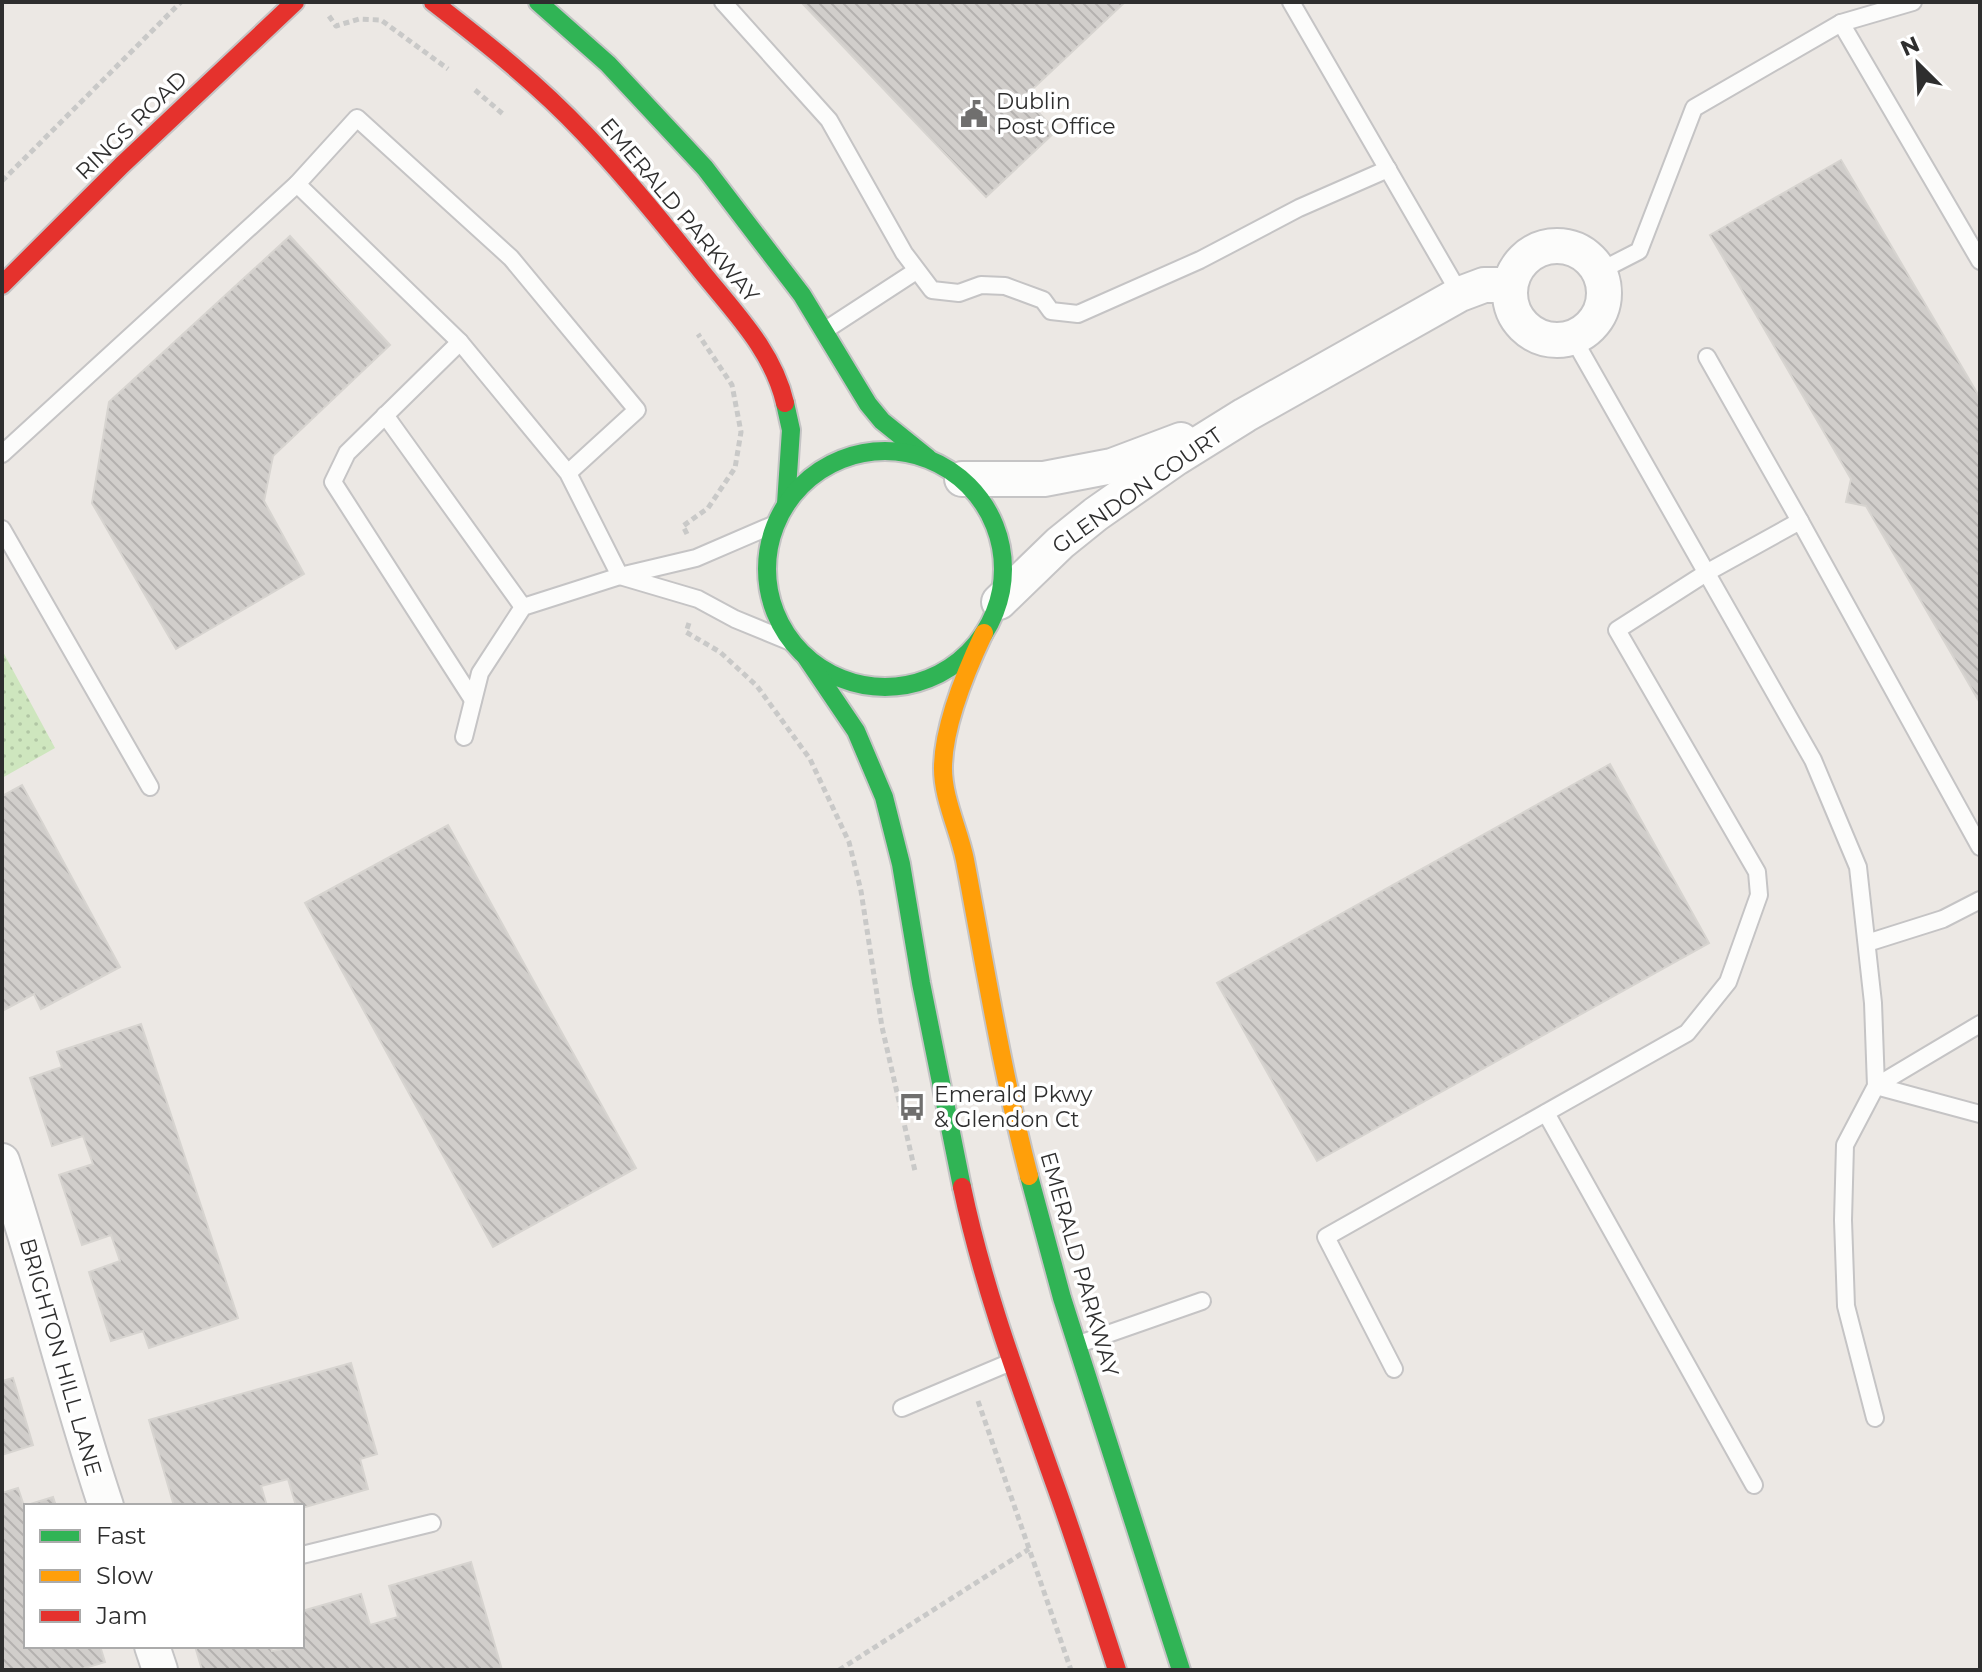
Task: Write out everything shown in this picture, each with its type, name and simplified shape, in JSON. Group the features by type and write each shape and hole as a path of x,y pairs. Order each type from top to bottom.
{"main road":[{"name":"RINGS ROAD","path":"2,285 122,165 295,2"},
{"name":"EMERALD PARKWAY","path":"433,2 517,68 584,132 649,206 759,342 779,378 791,430 786,504"},
{"name":"EMERALD PARKWAY","path":"538,2 630,86 692,152 793,282 868,404 882,421 930,459"},
{"path":"806,657 845,680 889,686 912,683 953,665 984,633 999,602 1003,569 998,535 985,504 962,479 930,459 884,451 861,453 819,471 786,504 775,524 768,548 766,573 769,598 791,642 806,657 856,731 884,797 901,864 921,983 969,1222 1011,1362 1072,1531 1117,1670"},
{"name":"EMERALD PARKWAY","path":"984,633 969,665 946,742 943,768 947,794 977,916 1015,1122 1076,1345 1181,1670"}],"street":[{"path":"1546,246 1576,249 1590,258 1600,271 1605,287 1604,303 1598,318 1587,330 1573,338 1556,340 1540,337 1526,329 1516,317 1510,301 1510,285 1522,260 1546,246"},
{"name":"GLENDON COURT","path":"999,602 1043,557 1096,514 1245,415 1460,294 1484,285 1510,285"},
{"name":"GLENDON COURT","path":"962,479 1044,479 1112,466 1245,415"},
{"name":"BRIGHTON HILL LANE","path":"2,1161 34,1257 88,1453 105,1504"},
{"path":"153,1648 160,1670"}],"lane":[{"path":"723,2 829,120 916,271 932,290 959,293 981,285 1005,286 1043,300 1051,311 1078,314 1200,260 1299,208 1388,169"},
{"path":"1291,2 1460,294"},
{"path":"1600,271 1639,251 1694,108 1841,23 1913,2"},
{"path":"1841,23 1980,261"},
{"path":"2,454 297,184 357,118 511,258 637,410 568,473"},
{"path":"297,184 460,342 568,473 620,576 698,599 735,619 791,642"},
{"path":"823,331 916,271"},
{"path":"1573,338 1813,760 1858,867 1873,1003 1876,1086 1845,1145 1843,1220 1846,1306 1875,1418"},
{"path":"460,342 347,453 333,482 473,700"},
{"path":"1707,357 1980,847"},
{"path":"385,415 523,607"},
{"path":"1394,1369 1326,1237 1687,1033 1728,982 1759,895 1757,872 1617,630 1706,573 1800,521"},
{"path":"464,737 480,673 523,607 620,576 696,558 775,524"},
{"path":"2,529 150,787"},
{"path":"1867,943 1943,919 1980,900"},
{"path":"1876,1086 1980,1024"},
{"path":"1876,1086 1980,1114"},
{"path":"1546,1113 1754,1485"},
{"path":"1076,1345 1202,1301"},
{"path":"902,1408 1011,1362"},
{"path":"304,1555 432,1523"}],"path":[{"path":"2,181 181,2"},
{"path":"336,26 359,19 381,20 452,72"},
{"path":"464,80 507,118"},
{"path":"690,542 683,526 708,508 735,468 741,432 732,385 691,324"},
{"path":"692,616 686,632 720,652 757,686 810,759 849,842 861,891 882,1027 918,1184"},
{"path":"977,1397 1071,1670"},
{"path":"839,1670 1029,1549"}],"green space":[{"path":"2,650 55,748 2,778"}],"building":[{"name":"Dublin Post Office","path":"801,2 1125,2 1024,97 1056,131 986,197"},
{"path":"1841,160 1980,398 1980,703 1866,506 1846,502 1851,479 1710,235"},
{"path":"290,236 390,345 273,456 264,501 304,574 176,649 92,503 109,402"},
{"path":"1610,764 1709,943 1317,1161 1217,983"},
{"path":"22,785 120,967 41,1009 34,994 2,1011 2,796"},
{"path":"448,825 636,1168 493,1247 305,903"},
{"path":"141,1024 238,1318 149,1348 143,1331 111,1341 89,1272 120,1261 111,1235 82,1245 59,1175 93,1164 83,1136 52,1146 30,1078 62,1067 57,1052"},
{"path":"351,1363 377,1454 360,1459 368,1489 304,1507 304,1504 295,1504 288,1479 261,1486 266,1504 173,1504 149,1420"},
{"path":"13,1378 33,1445 2,1455 2,1381"},
{"path":"18,1488 24,1506 24,1648 101,1648 105,1662 78,1670 2,1670 2,1493"},
{"path":"53,1497 55,1504 30,1504"},
{"path":"471,1562 502,1670 202,1670 196,1648 271,1648 272,1651 304,1648 304,1610 361,1594 370,1625 398,1617 389,1586"}],"traffic: fast":[{"path":"538,2 608,64 705,168 802,295 868,404 882,421 928,458"},
{"path":"785,403 791,430 786,504"},
{"path":"885,451 908,453 930,460 968,486 994,524 1001,546 1003,569 1001,592 994,614 968,652 930,678 908,685 885,687 862,685 840,678 802,652 776,614 769,592 767,569 769,546 776,524 802,486 840,460 862,453 885,451"},
{"path":"806,657 856,731 884,797 901,864 921,983 962,1187"},
{"path":"1029,1176 1062,1298 1181,1670"}],"traffic: slow":[{"path":"984,633 952,715 944,750 943,778 965,860 1002,1058 1029,1176"}],"traffic: jam":[{"path":"2,285 122,165 295,2"},
{"path":"433,2 530,81 615,167 751,333 772,366 785,403"},
{"path":"962,1187 980,1261 1003,1334 1117,1670"}],"place":[{"name":"Dublin Post Office","path":"974,114"},
{"name":"Emerald Pkwy & Glendon Ct","path":"912,1107"}]}
